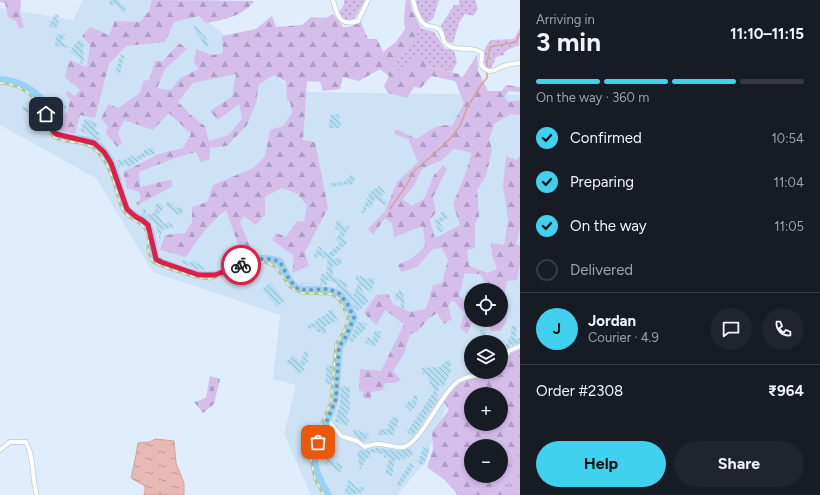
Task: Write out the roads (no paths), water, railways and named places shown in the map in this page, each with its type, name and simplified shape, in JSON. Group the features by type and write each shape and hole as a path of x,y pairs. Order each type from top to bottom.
{"highway":[{"path":"0,80 8,80 30,90 42,101 49,127 56,134 94,143 104,152 113,169 127,209 148,225 156,259 199,275 215,275 252,260 270,258 280,262 289,279 296,288 305,290 329,289 340,294 348,305 354,318 339,347 336,399 314,456 314,464 328,495"}],"street":[{"path":"332,0 336,12 345,23 349,24 358,21 368,0"},
{"path":"413,0 416,10 423,23 437,28 441,32 443,40 446,44 455,48 478,50 482,53 481,65 488,71 507,65 520,63"},
{"path":"508,352 520,346"},
{"path":"328,419 341,436 357,441 365,447 376,444 404,447 413,442 448,390 457,381 464,378"},
{"path":"0,450 10,442 26,442 30,450 33,463 33,483 36,495"}],"water":[{"path":"155,439 174,441 176,463 184,483 184,495 144,495 145,486 131,478 138,443 150,442"}],"waterway":[{"path":"390,209 415,170 449,140 460,126 467,108 487,78 487,63 490,47 516,42 520,33"}],"railway":[{"path":"0,83 6,83 17,87 33,97 42,110 49,131 55,137 60,140 88,145 103,158 124,211 129,217 142,225 146,230 148,251 153,262 195,277 209,279 264,262 273,265 290,287 302,293 331,294 339,299 348,317 345,329 336,345 331,402 321,425 311,460 315,479 324,495"}]}
